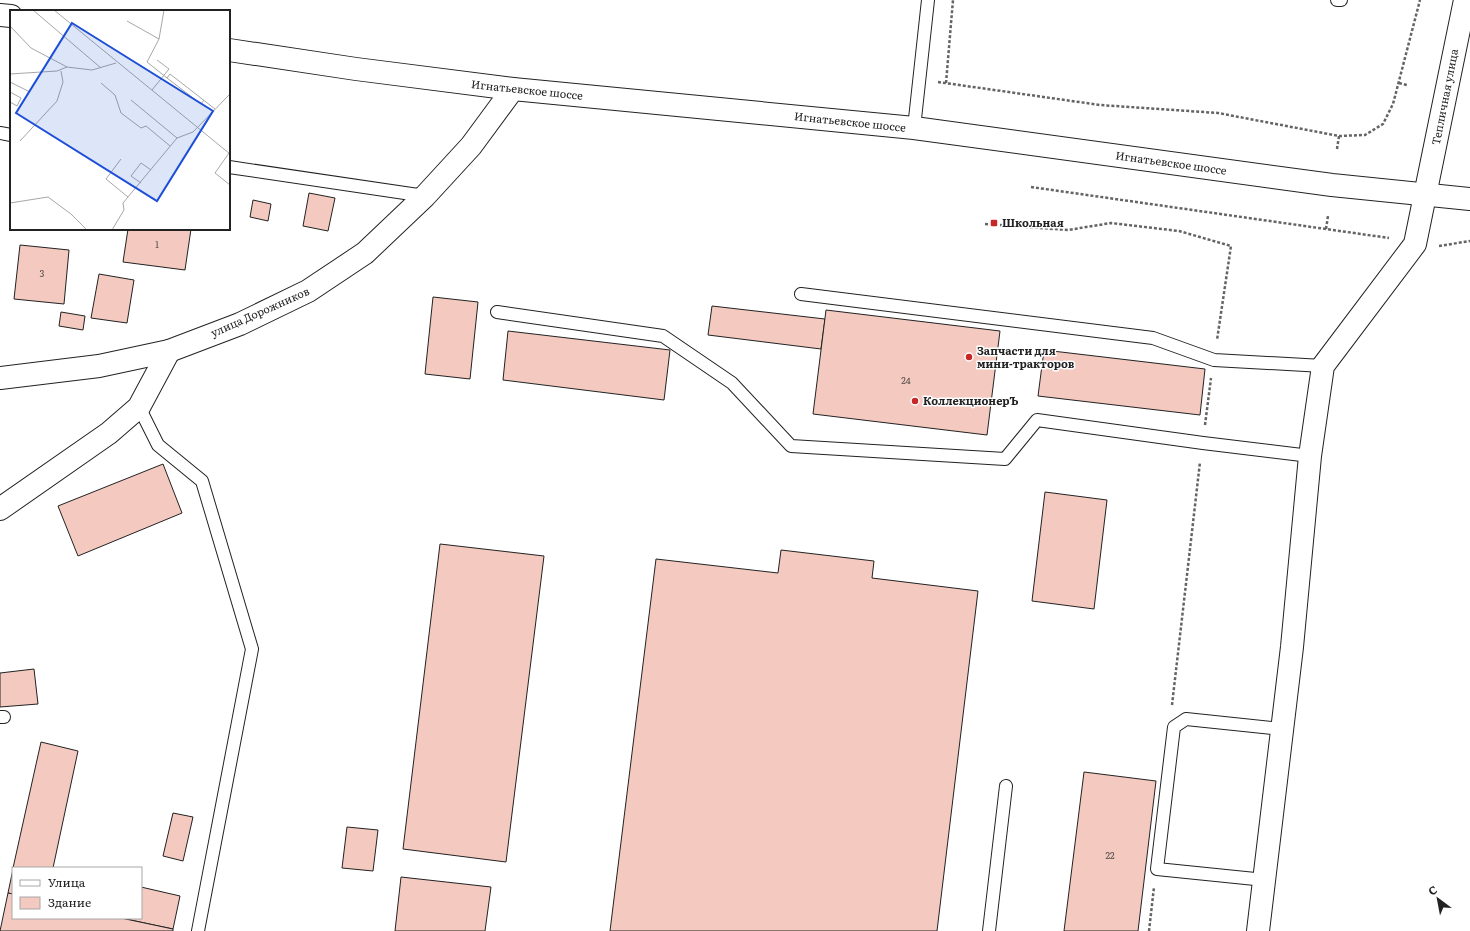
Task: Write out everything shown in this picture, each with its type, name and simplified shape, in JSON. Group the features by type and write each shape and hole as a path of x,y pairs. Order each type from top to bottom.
{"street":[{"name":"Тепличная улица","path":"1415,244 1465,0"},
{"path":"0,15 10,16"},
{"name":"Игнатьевское шоссе","path":"230,50 356,69 513,89 914,128 1332,185 1426,193 1470,199"},
{"name":"улица Дорожников","path":"0,378 99,366 169,351 240,324 308,292 365,253 425,196 471,146 513,89"},
{"path":"1258,931 1292,647 1310,456 1323,366 1415,244"},
{"path":"0,509 109,433 139,407 169,351"}],"lane":[{"path":"914,128 928,0"},
{"path":"0,133 10,135"},
{"path":"230,167 425,196"},
{"path":"801,294 1152,338 1214,360 1323,366"},
{"path":"497,312 663,336 732,383 791,446 1005,459 1037,420 1310,456"},
{"path":"139,407 158,446 202,481 252,649 198,931"},
{"path":"1265,880 1157,868 1174,727 1186,720 1282,729"},
{"path":"989,931 1006,786"}],"path":[{"path":"946,82 953,0"},
{"path":"920,79 1100,105 1218,113 1339,136 1365,135 1383,124 1393,104 1420,0"},
{"path":"1399,83 1407,85"},
{"path":"1337,150 1339,136"},
{"path":"1031,187 1326,229 1393,239 1415,244 1436,246 1470,241"},
{"path":"1326,229 1328,216"},
{"path":"985,224 1068,230 1110,223 1179,231 1231,246 1203,443 1172,704 1174,727"},
{"path":"1149,931 1157,868"}],"building":[{"path":"309,193 335,198 328,231 303,226"},
{"path":"253,200 271,204 268,221 250,217"},
{"path":"128,230 191,230 185,270 123,262"},
{"path":"20,245 69,250 64,304 14,299"},
{"path":"99,274 134,280 127,323 91,318"},
{"path":"433,297 478,302 470,379 425,374"},
{"path":"712,306 825,319 821,349 708,335"},
{"path":"826,310 1000,331 987,435 813,414"},
{"path":"61,312 85,316 83,330 59,326"},
{"path":"508,331 670,350 664,400 503,380"},
{"path":"1044,350 1205,369 1200,415 1038,396"},
{"path":"163,464 182,513 78,556 58,506"},
{"path":"1045,492 1107,500 1094,609 1032,601"},
{"path":"440,544 544,556 506,862 403,849"},
{"path":"781,550 874,561 872,578 978,591 937,931 610,931 656,559 778,573"},
{"path":"34,669 38,704 0,707 0,673"},
{"path":"41,742 78,751 53,867 13,867"},
{"path":"1084,772 1156,781 1138,931 1064,931"},
{"path":"173,813 193,817 183,861 163,856"},
{"path":"347,827 378,830 373,871 342,868"},
{"path":"12,874 12,894 8,893"},
{"path":"401,877 491,887 485,931 395,931"},
{"path":"142,887 180,896 173,929 126,919 142,919"},
{"path":"8,893 12,894 12,919 126,919 173,929 173,931 0,931"}],"place":[{"name":"Школьная","path":"994,223"},
{"name":"Запчасти для мини-тракторов","path":"969,357"},
{"name":"КоллекционерЪ","path":"915,401"}]}
